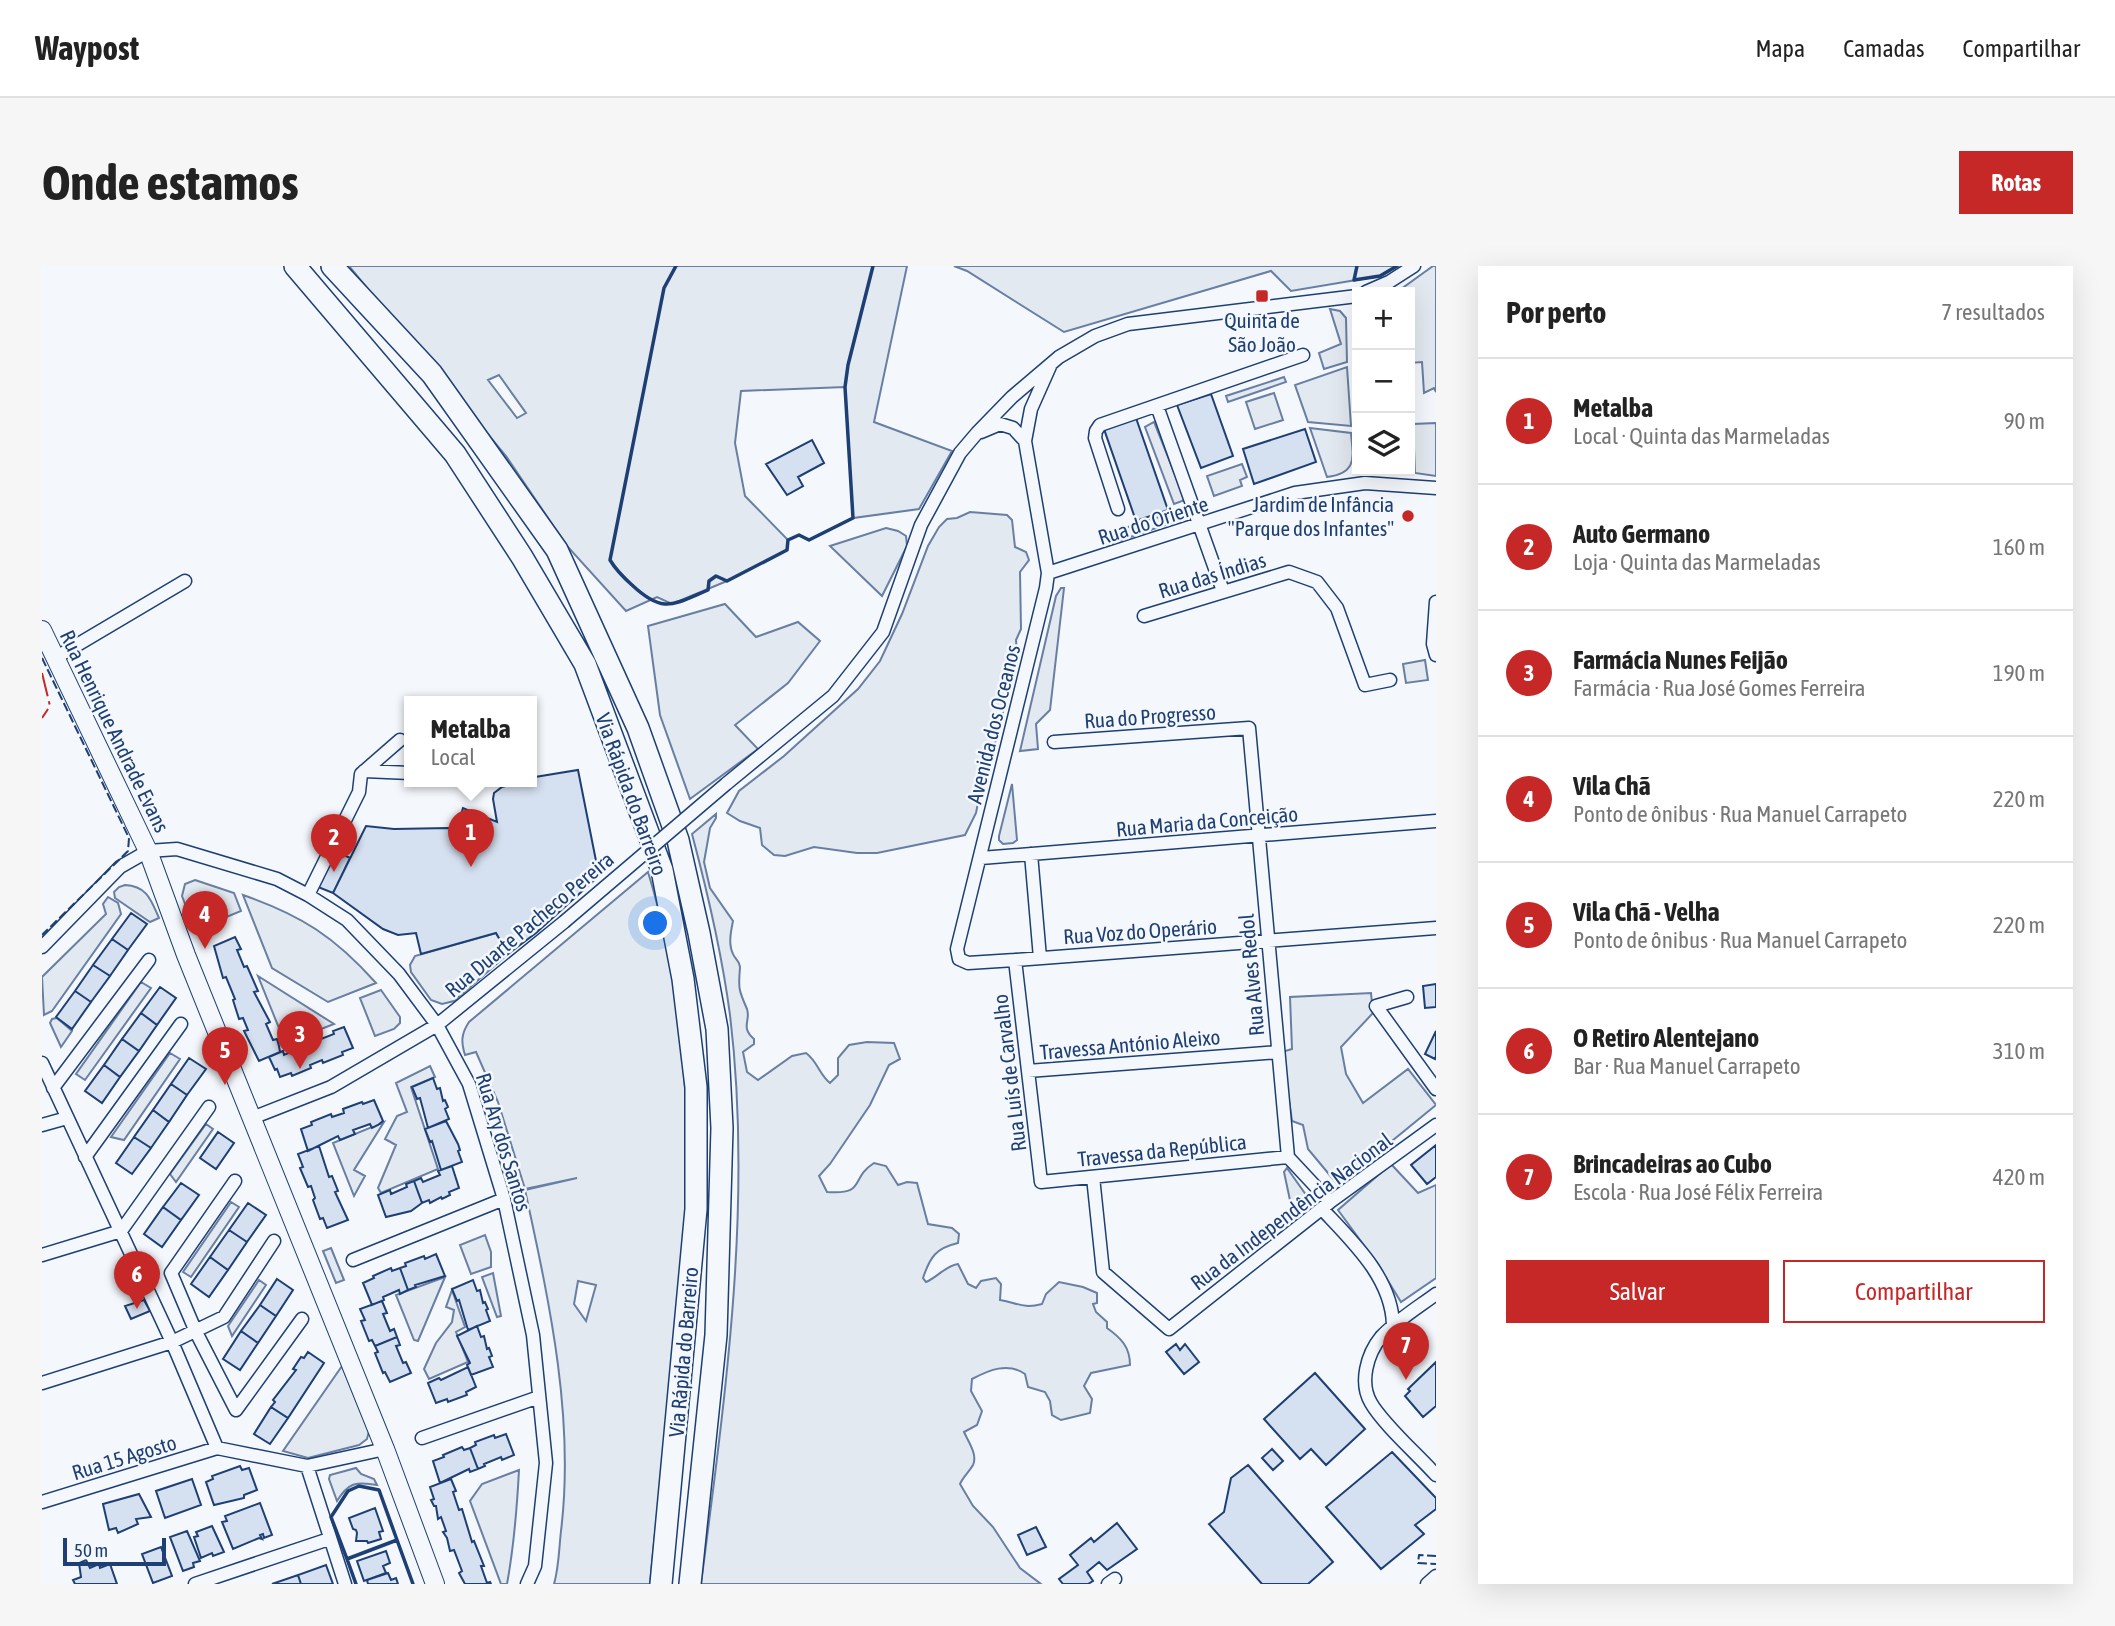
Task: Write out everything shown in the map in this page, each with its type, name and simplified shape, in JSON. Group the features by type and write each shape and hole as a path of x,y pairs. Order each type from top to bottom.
{"highway":[{"name":"Via Rápida do Barreiro","path":"295,266 455,454 522,557 585,664 662,870 682,979 696,1087 696,1128 695,1209 661,1584"},
{"name":"Via Rápida do Barreiro","path":"332,266 432,373 557,550 638,728 678,840 717,1029 722,1128 716,1335 690,1584"}],"main road":[{"name":"Rua Henrique Andrade Evans","path":"42,630 148,851 251,1118 385,1449 435,1584"}],"street":[{"path":"1378,287 1414,266"},
{"name":"Rua Duarte Pacheco Pereira","path":"251,1118 331,1087 437,1025 833,696 883,632 922,525 960,453 1012,397 1051,364 1095,336 1128,324 1352,297"},
{"path":"1118,509 1095,438 1100,425 1303,355"},
{"name":"Avenida dos Oceanos","path":"1015,960 968,963 959,959 957,949 1046,587 1048,573 1025,441 1031,409 1051,364"},
{"path":"1157,406 1223,591"},
{"path":"976,433 1000,424 1013,428 1025,441"},
{"name":"Rua do Oriente","path":"1048,573 1295,493 1365,477 1436,488"},
{"name":"Rua das Índias","path":"1144,616 1289,572 1317,582 1337,608 1365,685 1390,680"},
{"path":"55,658 185,581"},
{"path":"1436,602 1433,644 1436,655"},
{"name":"Rua do Progresso","path":"1054,742 1249,728"},
{"name":"Rua Alves Redol","path":"1249,728 1287,1157"},
{"path":"308,895 359,792 361,774 400,740"},
{"path":"364,771 404,773"},
{"name":"Rua Maria da Conceição","path":"981,858 1436,821"},
{"name":"Rua Ary dos Santos","path":"148,851 177,849 277,879 347,920 399,974 437,1025 469,1084 504,1199 533,1335 546,1462 535,1566 527,1584"},
{"path":"42,947 120,867 148,851"},
{"path":"1031,854 1040,958"},
{"name":"Rua Voz do Operário","path":"1015,960 1436,928"},
{"path":"53,1088 149,960"},
{"name":"Rua Luís de Carvalho","path":"1015,960 1041,1182"},
{"path":"1407,998 1376,1006 1436,1089"},
{"path":"85,1157 181,1024"},
{"name":"Travessa António Aleixo","path":"1028,1071 1278,1052"},
{"path":"42,1063 172,1342 217,1448 307,1466 385,1449"},
{"path":"42,1255 121,1231 209,1107"},
{"path":"42,1125 67,1118"},
{"name":"Rua da Independência Nacional","path":"1093,1177 1103,1272 1169,1329 1326,1205 1436,1125"},
{"path":"1287,1157 1370,1263 1393,1312 1393,1325"},
{"name":"Travessa da República","path":"1041,1182 1287,1157"},
{"path":"235,1181 171,1273 196,1332 236,1410 302,1319"},
{"path":"353,1260 504,1199"},
{"path":"42,1383 172,1342 224,1317 274,1241"},
{"path":"1436,1294 1393,1325 1375,1345 1366,1373 1367,1394 1371,1403 1436,1475"},
{"path":"422,1438 540,1397"},
{"name":"Rua 15 Agosto","path":"42,1502 217,1448"},
{"path":"307,1466 345,1584"},
{"path":"195,1584 329,1539"},
{"path":"1427,1584 1436,1576"}],"shaded area":[{"path":"349,266 907,266 874,422 952,451 919,509 853,518 845,387 741,391 735,443 745,496 788,540 787,550 727,581 672,604 657,597 626,611 567,546 506,456","holes":["499,375 526,413 517,418 488,380"]},
{"path":"954,266 1397,266 1380,276 1291,291 1271,271 1064,332 967,271"},
{"path":"1436,266 1436,392 1434,388 1424,393 1422,362 1415,363 1415,287 1404,287"},
{"path":"1330,309 1340,311 1346,318 1347,362 1324,369 1319,353 1341,344"},
{"path":"1347,367 1351,426 1308,422 1295,385"},
{"path":"1284,377 1286,382 1228,402 1226,396"},
{"path":"1274,393 1283,420 1255,429 1246,402"},
{"path":"1154,422 1185,500 1174,504 1145,427"},
{"path":"1436,423 1436,476 1415,473 1415,424"},
{"path":"1310,428 1351,433 1352,456 1349,468 1327,477"},
{"path":"1242,464 1247,477 1240,480 1242,486 1214,496 1207,476"},
{"path":"970,512 1007,515 1012,520 1015,547 1026,552 1029,560 1020,572 1021,629 1016,640 1017,653 1007,667 1007,696 976,813 965,835 877,853 814,847 785,856 774,855 762,845 760,828 727,813 739,791 784,756 858,689 880,661 902,614 928,546 939,527 947,519"},
{"path":"1171,513 1174,522 1113,543 1110,533"},
{"path":"886,528 906,536 907,546 882,596 830,546"},
{"path":"1061,588 1064,588 1050,710 1036,724 1038,749 1020,751 1056,596"},
{"path":"725,604 756,637 798,622 820,641 788,683 735,725 758,749 690,799 660,715 648,626"},
{"path":"1425,660 1428,680 1406,683 1403,664"},
{"path":"1012,784 1017,840 1003,844 999,836"},
{"path":"716,814 710,828 704,862 710,888 733,921 731,946 740,966 739,985 748,1013 747,1027 754,1039 754,1044 743,1052 747,1072 758,1080 792,1056 806,1053 830,1083 838,1075 838,1058 849,1045 867,1042 894,1043 900,1059 889,1065 870,1105 819,1176 827,1192 848,1191 853,1188 866,1169 874,1163 886,1166 898,1185 917,1183 928,1224 952,1228 959,1234 958,1243 944,1248 931,1259 923,1278 926,1282 958,1264 968,1284 976,1288 981,1281 996,1278 1001,1284 1000,1300 1030,1306 1042,1304 1046,1294 1059,1282 1083,1287 1097,1293 1097,1303 1093,1304 1096,1312 1126,1348 1130,1365 1091,1373 1084,1386 1092,1399 1090,1413 1061,1420 1052,1415 1050,1401 1045,1392 1028,1387 1025,1374 1019,1370 998,1369 972,1379 971,1391 982,1411 977,1425 964,1432 972,1448 974,1461 960,1484 973,1506 993,1527 1020,1568 1041,1584 701,1584 727,1372 739,1157 730,1015 714,924 692,834"},
{"path":"648,872 660,915 677,1004 687,1139 686,1230 680,1318 650,1584 554,1584 559,1558 564,1488 562,1402 551,1317 525,1190 577,1178 525,1189 498,1102 476,1052 465,1055 462,1038 469,1022","holes":["578,1281 596,1285 586,1321 574,1304"]},
{"path":"195,880 234,893 241,911 195,930 182,896 185,884"},
{"path":"125,885 143,891 151,900 159,918 150,922 115,898 114,892"},
{"path":"243,895 316,929 346,953 376,983 328,1002 272,968"},
{"path":"108,897 118,903 121,914 52,1011 44,1015 42,977 106,914 103,904"},
{"path":"496,933 508,954 454,1001 442,1004 431,1000 411,972 410,965 415,956"},
{"path":"258,976 334,1024 285,1043"},
{"path":"141,982 151,988 85,1080 76,1074"},
{"path":"381,990 400,1017 400,1023 394,1029 375,1036 360,998"},
{"path":"1371,993 1373,1013 1341,1047 1346,1074 1363,1103 1408,1069 1436,1105 1338,1185 1308,1149 1303,1125 1292,1121 1282,1052 1292,1049 1290,997"},
{"path":"57,1018 72,1031 61,1047 50,1023"},
{"path":"170,1053 180,1059 124,1140 111,1137"},
{"path":"430,1066 435,1077 411,1087 438,1169 381,1193 378,1188 396,1145 385,1139 397,1116 407,1112 396,1083"},
{"path":"384,1122 354,1170 365,1176 354,1196 333,1143"},
{"path":"206,1124 213,1129 176,1182 170,1174"},
{"path":"1391,1164 1418,1193 1436,1185 1436,1278 1401,1302 1377,1263 1338,1210"},
{"path":"1287,1168 1311,1202 1309,1208 1294,1219 1284,1172"},
{"path":"231,1202 239,1207 191,1277 183,1272"},
{"path":"485,1235 491,1252 491,1267 471,1274 460,1245"},
{"path":"331,1248 344,1280 336,1283 323,1251"},
{"path":"493,1273 501,1316 497,1317 482,1277"},
{"path":"445,1277 418,1341 414,1340 396,1295"},
{"path":"259,1280 266,1285 232,1336 228,1326"},
{"path":"452,1290 465,1327 456,1332 468,1362 429,1379 424,1369 436,1343 452,1322 454,1310 446,1307"},
{"path":"342,1366 369,1431 367,1439 359,1445 308,1458 283,1451"},
{"path":"356,1468 361,1474 374,1479 377,1485 353,1485 345,1490 337,1501 330,1475"},
{"path":"519,1470 507,1584 501,1584 470,1501 482,1484"}],"building":[{"path":"1211,394 1233,456 1201,468 1177,405"},
{"path":"1136,418 1168,510 1136,521 1104,429"},
{"path":"1305,429 1316,462 1254,484 1243,449"},
{"path":"812,440 824,463 798,477 803,486 787,495 766,464"},
{"path":"578,770 599,876 536,933 508,954 496,933 421,954 416,933 398,935 383,929 333,893 366,826 456,830 463,808 497,822 494,793 502,787 537,787 537,777"},
{"path":"336,851 350,858 333,893 318,887"},
{"path":"131,913 147,924 128,950 112,939"},
{"path":"235,937 241,949 237,950 244,967 247,966 258,991 254,992 270,1022 266,1024 273,1040 277,1039 279,1046 280,1052 259,1061 244,1031 248,1030 243,1018 239,1019 233,1000 235,999 226,977 223,978 214,946"},
{"path":"112,939 128,950 110,976 93,965"},
{"path":"93,965 110,976 91,1002 75,991"},
{"path":"1436,984 1436,1007 1425,1008 1423,986"},
{"path":"160,987 176,998 157,1025 141,1013"},
{"path":"75,991 91,1002 72,1029 56,1017"},
{"path":"141,1013 157,1025 139,1051 122,1039"},
{"path":"344,1027 353,1048 342,1052 343,1055 323,1063 322,1060 292,1076 291,1073 280,1077 277,1069 275,1070 269,1057 283,1051 284,1055 303,1047 301,1044 334,1034 333,1031"},
{"path":"1436,1031 1436,1056 1435,1059 1425,1054"},
{"path":"122,1039 139,1051 120,1077 104,1065"},
{"path":"189,1058 206,1069 187,1095 171,1084"},
{"path":"104,1065 120,1077 102,1103 85,1091"},
{"path":"433,1078 448,1107 445,1109 449,1119 428,1128 420,1098 417,1099 412,1087"},
{"path":"171,1084 187,1095 169,1122 153,1110"},
{"path":"374,1100 383,1121 378,1125 372,1128 370,1124 353,1130 355,1134 340,1140 338,1136 308,1151 301,1129 331,1114 332,1117 344,1113 343,1109"},
{"path":"153,1110 169,1122 151,1148 134,1137"},
{"path":"446,1121 458,1144 462,1162 441,1170 432,1141 430,1142 425,1129"},
{"path":"218,1132 234,1143 216,1169 200,1158"},
{"path":"134,1137 151,1148 132,1174 116,1163"},
{"path":"1436,1145 1436,1177 1427,1184 1411,1165"},
{"path":"319,1146 348,1220 327,1228 323,1218 320,1219 311,1186 308,1187 300,1168 303,1167 298,1154"},
{"path":"452,1166 459,1188 442,1199 441,1197 430,1203 429,1200 422,1203 414,1181 421,1178 423,1182 440,1175 438,1171"},
{"path":"414,1181 422,1203 411,1211 386,1217 378,1195 390,1190 391,1194"},
{"path":"181,1183 199,1195 181,1220 163,1207"},
{"path":"248,1203 266,1215 247,1242 229,1230"},
{"path":"163,1207 181,1220 162,1247 144,1234"},
{"path":"229,1230 247,1242 228,1270 210,1257"},
{"path":"436,1254 445,1276 415,1285 416,1287 408,1290 400,1268 406,1266 405,1263"},
{"path":"210,1257 228,1270 209,1297 191,1284"},
{"path":"391,1268 392,1271 400,1268 408,1290 400,1294 399,1290 372,1305 363,1283"},
{"path":"277,1279 293,1290 276,1316 260,1305"},
{"path":"473,1280 488,1309 486,1310 490,1321 468,1330 459,1300 457,1301 452,1289"},
{"path":"144,1300 150,1311 131,1319 125,1306"},
{"path":"382,1301 387,1313 383,1314 390,1331 394,1329 397,1337 375,1346 372,1340 369,1341 361,1321 365,1320 360,1309"},
{"path":"260,1305 276,1316 258,1343 241,1331"},
{"path":"477,1326 481,1337 484,1336 487,1349 489,1348 493,1367 471,1375 467,1365 470,1363 457,1336"},
{"path":"241,1331 258,1343 240,1370 223,1359"},
{"path":"397,1337 400,1345 396,1346 403,1363 406,1362 411,1373 390,1382 385,1372 383,1373 375,1346"},
{"path":"1176,1344 1180,1350 1185,1344 1199,1362 1184,1374 1166,1352"},
{"path":"308,1352 324,1363 288,1418 271,1407 275,1402 273,1400 296,1370 293,1369 301,1357 304,1358"},
{"path":"1436,1362 1436,1406 1423,1417 1405,1396 1410,1391 1408,1389"},
{"path":"468,1367 476,1387 466,1392 467,1395 436,1403 428,1383"},
{"path":"1315,1373 1365,1429 1326,1465 1311,1449 1300,1459 1264,1419"},
{"path":"271,1407 288,1418 270,1444 254,1434"},
{"path":"506,1434 514,1455 502,1460 501,1457 478,1469 470,1448 476,1445 475,1442"},
{"path":"462,1447 464,1450 470,1448 478,1469 470,1472 469,1469 440,1483 433,1461"},
{"path":"1272,1449 1283,1461 1273,1470 1262,1458"},
{"path":"1392,1452 1436,1498 1436,1509 1415,1525 1424,1534 1381,1569 1326,1507"},
{"path":"1248,1465 1333,1562 1308,1584 1262,1584 1209,1524 1224,1512 1231,1478"},
{"path":"240,1466 242,1470 249,1468 257,1490 244,1495 244,1498 214,1505 206,1482 213,1479 212,1476"},
{"path":"192,1479 201,1505 165,1518 156,1491"},
{"path":"451,1479 459,1510 462,1509 472,1542 474,1541 484,1566 481,1566 487,1583 491,1584 465,1584 459,1573 462,1571 454,1550 450,1551 441,1517 438,1519 436,1506 431,1500 434,1499 430,1487"},
{"path":"139,1494 151,1517 136,1519 138,1524 118,1533 116,1528 109,1530 103,1504"},
{"path":"260,1503 272,1535 264,1538 263,1534 260,1535 262,1539 233,1549 222,1522 227,1521 225,1516"},
{"path":"375,1508 383,1531 379,1532 381,1539 368,1543 356,1541 357,1533 349,1518"},
{"path":"1117,1523 1137,1549 1107,1570 1099,1562 1087,1572 1093,1581 1088,1584 1063,1584 1059,1579 1078,1565 1070,1555 1091,1538 1094,1542"},
{"path":"212,1526 224,1552 201,1558 194,1537 198,1536 196,1532"},
{"path":"1036,1527 1046,1547 1027,1555 1018,1535"},
{"path":"187,1531 200,1561 193,1563 194,1567 183,1571 170,1537"},
{"path":"161,1547 172,1576 153,1583 142,1554"},
{"path":"386,1551 390,1563 383,1566 386,1573 364,1581 357,1561"},
{"path":"86,1560 90,1568 99,1564 100,1568 110,1564 117,1584 75,1584 73,1580 81,1577 79,1563"},
{"path":"326,1565 333,1584 301,1584 298,1575"},
{"path":"388,1573 391,1580 396,1578 398,1584 368,1584 367,1580"},
{"path":"298,1575 301,1584 272,1584"}],"fence":[{"path":"42,658 129,838 128,851 42,935"},
{"path":"1436,1556 1419,1555 1418,1563 1436,1564"}],"wall":[{"path":"676,266 664,288 610,560 643,594 652,600 668,604 708,590 709,581 716,576 727,581 787,550 788,540 799,535 809,540 853,518 845,387 873,266"},
{"path":"1357,266 1354,280 1380,276 1397,266"},
{"path":"359,1486 379,1490 397,1540 347,1559 331,1517 348,1491 359,1486"},
{"path":"397,1540 413,1584"},
{"path":"347,1559 356,1584"}],"power":[{"path":"42,673 50,706 42,718"}],"place":[{"name":"Quinta de São João","path":"1262,296"},
{"name":"Jardim de Infância \"Parque dos Infantes\"","path":"1408,516"},
{"name":"Metalba","path":"471,867"},
{"name":"Auto Germano","path":"334,872"},
{"name":"Vila Chã","path":"205,949"},
{"name":"Farmácia Nunes Feijão","path":"300,1069"},
{"name":"Vila Chã - Velha","path":"225,1085"},
{"name":"O Retiro Alentejano","path":"137,1309"},
{"name":"Brincadeiras ao Cubo","path":"1406,1380"}]}
